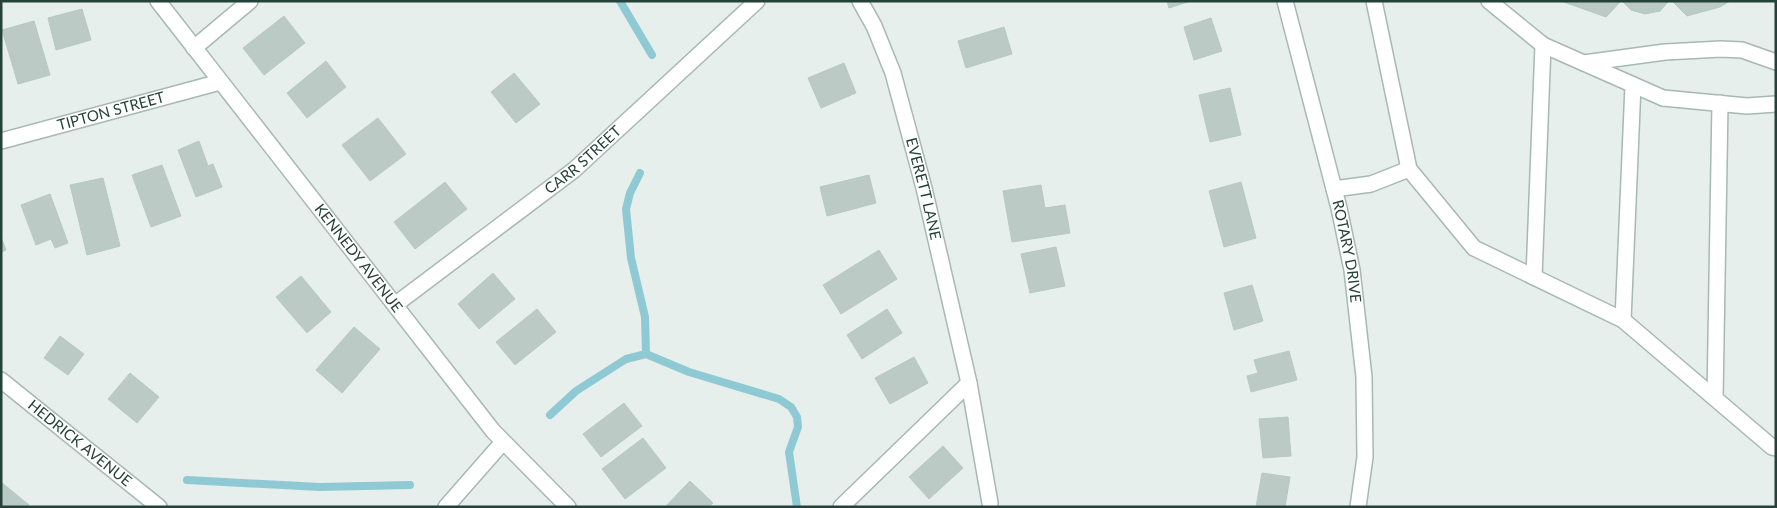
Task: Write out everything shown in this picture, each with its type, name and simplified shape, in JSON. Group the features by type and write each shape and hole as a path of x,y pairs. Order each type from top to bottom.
{"street":[{"name":"KENNEDY AVENUE","path":"158,1 503,442 568,507"},
{"path":"194,48 250,1"},
{"name":"CARR STREET","path":"396,304 574,170 757,1"},
{"name":"EVERETT LANE","path":"860,1 874,26 893,73 924,188 969,383 990,503"},
{"name":"ROTARY DRIVE","path":"1285,1 1334,189 1352,270 1364,377 1365,457 1358,507"},
{"path":"1374,1 1409,169 1474,248 1623,320 1772,447 1776,448"},
{"path":"1489,1 1543,45 1663,98 1747,106 1776,104"},
{"path":"1534,277 1543,45"},
{"path":"1584,63 1665,52 1721,49 1742,50 1776,62"},
{"name":"TIPTON STREET","path":"1,141 220,82"},
{"path":"1623,320 1633,85"},
{"path":"1715,398 1720,103"},
{"path":"1334,189 1370,184 1409,169"},
{"name":"HEDRICK AVENUE","path":"1,380 159,507"},
{"path":"842,507 969,383"},
{"path":"446,507 503,442"}],"building":[{"path":"1167,1 1191,1 1169,8"},
{"path":"1561,1 1621,1 1606,17"},
{"path":"1622,1 1669,1 1660,11 1645,14 1631,10"},
{"path":"1672,1 1730,1 1720,7 1687,16"},
{"path":"82,9 91,40 56,50 48,18"},
{"path":"284,16 305,43 264,75 243,48"},
{"path":"1211,18 1222,51 1194,60 1184,27"},
{"path":"34,21 50,75 18,84 2,30"},
{"path":"1004,27 1012,54 966,68 958,41"},
{"path":"326,61 346,87 307,118 287,93"},
{"path":"844,63 856,93 821,108 808,78"},
{"path":"514,73 540,104 516,123 491,92"},
{"path":"1230,88 1241,135 1210,142 1199,95"},
{"path":"378,118 406,154 370,181 342,145"},
{"path":"199,141 208,166 213,164 222,187 196,197 178,150"},
{"path":"162,165 181,216 151,227 132,175"},
{"path":"869,175 876,203 827,216 820,187"},
{"path":"103,178 120,246 87,255 70,185"},
{"path":"445,182 467,209 415,249 394,222"},
{"path":"1241,182 1256,238 1224,247 1209,191"},
{"path":"1041,185 1045,208 1065,205 1070,233 1012,242 1003,191"},
{"path":"50,194 68,243 55,248 51,239 36,245 21,205"},
{"path":"1,237 6,250 1,252"},
{"path":"1056,247 1065,286 1030,293 1021,254"},
{"path":"879,250 897,279 841,314 823,285"},
{"path":"493,273 515,299 479,329 458,304"},
{"path":"301,276 331,312 307,333 276,297"},
{"path":"1252,285 1263,321 1234,330 1224,293"},
{"path":"537,309 556,332 515,365 496,342"},
{"path":"887,309 902,333 862,359 847,335"},
{"path":"354,327 380,349 342,393 316,370"},
{"path":"60,336 84,354 68,375 44,358"},
{"path":"1289,351 1297,380 1251,392 1247,376 1258,373 1254,360"},
{"path":"914,357 928,383 890,404 875,378"},
{"path":"130,373 159,397 137,423 108,399"},
{"path":"624,403 642,426 601,457 583,434"},
{"path":"1288,417 1291,456 1263,458 1259,419"},
{"path":"643,438 666,468 625,499 602,469"},
{"path":"943,446 963,468 929,499 909,477"},
{"path":"1262,473 1290,477 1285,507 1256,507"},
{"path":"690,481 713,503 709,507 665,507"},
{"path":"1,482 29,505 27,507 1,507"}],"waterway":[{"path":"620,1 652,55"},
{"path":"640,173 630,193 626,209 631,258 645,317 646,354"},
{"path":"550,415 576,391 626,359 646,354 689,372 779,399 791,407 797,417 798,427 789,452 797,507"},
{"path":"187,480 320,487 410,485"}]}
